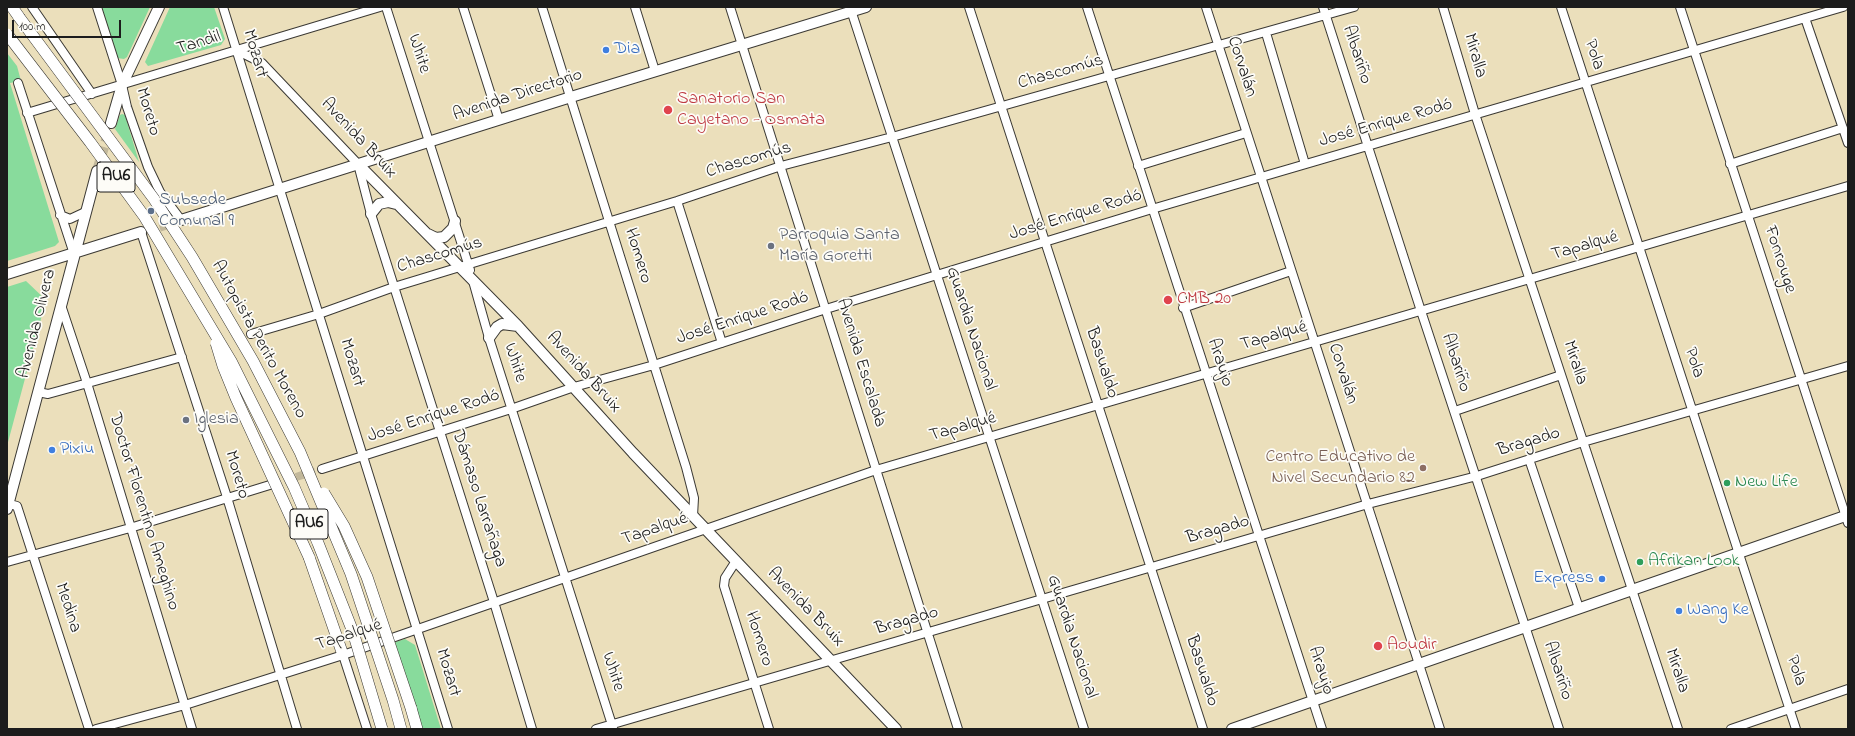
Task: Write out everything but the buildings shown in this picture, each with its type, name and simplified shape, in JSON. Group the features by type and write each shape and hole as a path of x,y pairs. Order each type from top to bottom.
{"highway":[{"name":"Autopista Perito Moreno","path":"12,7 154,199 184,244 253,361 300,452 351,574 401,729"},
{"name":"Autopista Perito Moreno","path":"7,34 90,142 144,216 231,361 294,487 318,543 353,632 382,729"},
{"path":"212,329 223,366 236,398 309,557 344,655"},
{"path":"300,452 344,526 359,556 395,655 417,729"}],"main road":[{"path":"111,123 122,85 159,7"},
{"name":"Avenida Directorio","path":"181,220 278,188 742,45 851,9 866,7"},
{"name":"Avenida Bruix","path":"358,164 425,232 464,266 472,279 518,326 706,530 896,729"},
{"name":"Avenida Olivera","path":"8,507 97,171"},
{"path":"371,214 379,204 388,202 396,204"},
{"path":"425,232 436,238 444,237 453,228 455,221"},
{"path":"7,274 141,232"},
{"path":"489,338 502,324 518,326"},
{"path":"1232,729 1526,628 1579,608 1847,518"}],"street":[{"path":"32,7 92,94"},
{"name":"Moreto","path":"96,7 148,168 160,192 181,220"},
{"name":"Mozart","path":"223,7 278,188 319,314 448,729"},
{"name":"Tandil","path":"27,112 92,94 380,7"},
{"name":"White","path":"386,7 455,221 464,266"},
{"path":"463,7 499,120"},
{"name":"Homero","path":"542,7 694,498 693,516"},
{"path":"635,7 655,71"},
{"name":"Avenida Escalada","path":"730,7 958,729"},
{"name":"Basualdo","path":"969,7 1000,107 1203,729"},
{"name":"Araujo","path":"1087,7 1322,729"},
{"name":"Corvalán","path":"1206,7 1440,729"},
{"name":"Chascomús","path":"251,334 319,314 394,287 609,220 677,201 781,166 892,137 1266,33 1325,11 1354,7"},
{"name":"Miralla","path":"1443,7 1475,114 1529,280 1678,729"},
{"name":"Pola","path":"1561,7 1692,411 1740,553 1796,729"},
{"name":"Fonrouge","path":"1680,7 1730,164 1847,518"},
{"name":"José Enrique Rodó","path":"322,469 511,409 574,387 654,365 826,309 1152,209 1843,7"},
{"name":"Guardia Nacional","path":"851,9 936,276 1084,729"},
{"name":"Albariño","path":"1325,11 1421,310 1559,729"},
{"path":"1805,18 1848,143"},
{"path":"1266,33 1306,164"},
{"name":"Avenida Bruix","path":"236,50 262,63 358,164"},
{"path":"18,83 74,254"},
{"path":"1730,164 1843,128"},
{"path":"1138,166 1246,133"},
{"name":"Dámaso Larrañaga","path":"358,164 371,214 494,602 532,729"},
{"name":"Tapalqué","path":"96,729 185,705 344,655 876,470 1097,404 1529,280 1848,186"},
{"path":"677,201 722,343"},
{"path":"60,215 70,219 85,212"},
{"name":"Moreto","path":"141,232 227,498 297,729"},
{"path":"1184,308 1291,272"},
{"name":"White","path":"472,279 511,409 612,727"},
{"name":"Doctor Florentino Ameghino","path":"61,305 87,383 192,729"},
{"path":"38,392 48,394 182,357"},
{"name":"Bragado","path":"596,729 612,727 755,682 1042,600 1368,504 1476,476 1583,442 1848,366"},
{"path":"1455,411 1561,376"},
{"path":"1529,459 1579,608"},
{"path":"7,562 34,556 130,528 272,484"},
{"name":"Medina","path":"8,507 17,506 89,729"},
{"name":"Homero","path":"736,561 724,578 724,586 769,729"},
{"path":"344,655 367,729"},
{"path":"1731,729 1848,689"}],"green space":[{"path":"100,7 150,7 127,57 124,59 117,58"},
{"path":"170,7 214,7 225,39 221,45 148,66 145,62"},
{"path":"7,53 17,66 21,81 10,83 59,242 55,246 7,261"},
{"path":"120,115 125,115 139,162 115,129"},
{"path":"26,281 46,300 7,446 7,287"},
{"path":"405,639 415,645 441,729 421,729 395,642"}],"tunnel":[{"path":"97,171 111,123"},
{"path":"145,231 181,220"},
{"path":"273,484 322,469"}],"place":[{"name":"Dia","path":"606,50"},
{"name":"Sanatorio San Cayetano - Osmata","path":"668,110"},
{"name":"Subsede Comunal 9","path":"151,211"},
{"name":"Parroquia Santa María Goretti","path":"771,246"},
{"name":"CMB 20","path":"1168,300"},
{"name":"Iglesia","path":"186,420"},
{"name":"Pixiu","path":"52,450"},
{"name":"Centro Educativo de Nivel Secundario 82","path":"1423,468"},
{"name":"New Life","path":"1727,483"},
{"name":"Afrikan Look","path":"1640,562"},
{"name":"Express","path":"1602,579"},
{"name":"Wang Ke","path":"1679,611"},
{"name":"Aoudir","path":"1378,646"}]}
